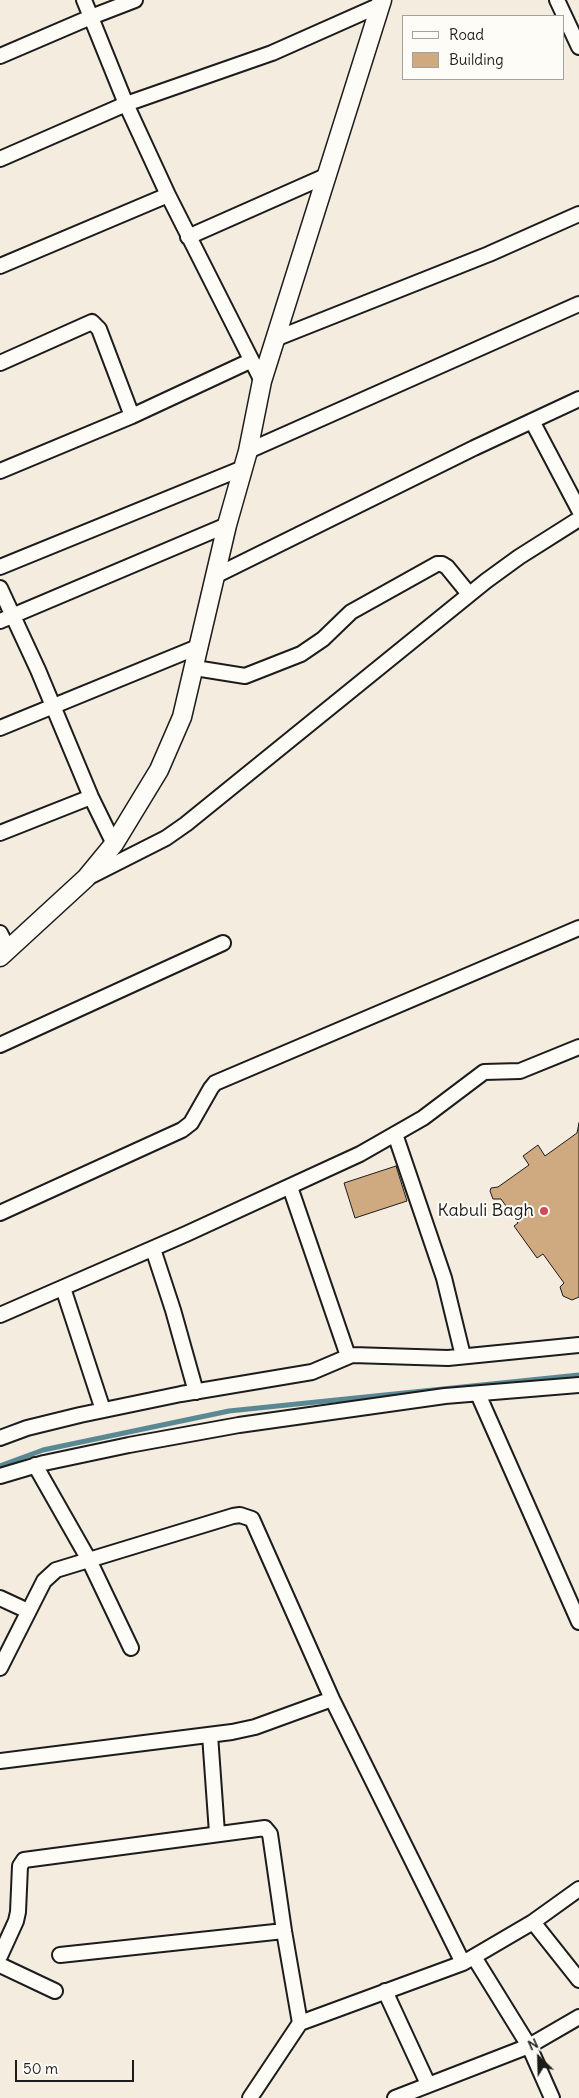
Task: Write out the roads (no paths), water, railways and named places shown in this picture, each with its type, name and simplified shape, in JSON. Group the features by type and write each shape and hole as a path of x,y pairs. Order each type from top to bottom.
{"street":[{"path":"84,0 126,104 168,195 250,361 262,381"},
{"path":"0,56 135,0"},
{"path":"557,0 579,47"},
{"path":"0,159 126,104 272,53 381,2"},
{"path":"4,953 86,878 114,844 158,770 182,717 217,575 227,525 246,459 262,381 381,2"},
{"path":"188,237 328,175"},
{"path":"0,266 168,195"},
{"path":"276,339 489,254 579,214"},
{"path":"0,567 246,459 579,304"},
{"path":"0,363 92,322 99,329 132,416"},
{"path":"0,471 132,416 250,361"},
{"path":"217,575 579,399"},
{"path":"532,421 579,510"},
{"path":"86,878 166,838 186,824 469,594 519,557 579,519"},
{"path":"6,618 227,525"},
{"path":"195,668 246,676 301,654 323,639 351,612 437,564 447,566 469,594"},
{"path":"0,588 6,618 54,706 91,797 114,844"},
{"path":"0,728 200,646"},
{"path":"0,833 91,797"},
{"path":"0,1213 182,1130 191,1123 215,1083 579,928"},
{"path":"0,933 4,953"},
{"path":"0,1044 223,943"},
{"path":"0,1315 153,1249 360,1154 423,1118 484,1072 520,1071 579,1048"},
{"path":"395,1134 444,1278 463,1356"},
{"path":"290,1187 348,1356"},
{"path":"153,1249 173,1310 196,1392"},
{"path":"64,1288 103,1410"},
{"path":"0,1438 27,1428 103,1410 312,1372 348,1356 448,1358 579,1344"},
{"path":"0,1476 35,1466 129,1445 239,1425 357,1407 579,1385"},
{"path":"478,1394 579,1622"},
{"path":"35,1466 89,1560 131,1648"},
{"path":"0,1668 28,1610 49,1575 56,1570 233,1516 240,1515 252,1519 332,1699 468,1960 530,2046 552,2098"},
{"path":"0,1598 28,1610"},
{"path":"0,1761 210,1735 255,1727 332,1699"},
{"path":"210,1735 217,1834"},
{"path":"0,1956 16,1921 20,1866 24,1860 262,1827 268,1830 270,1834 300,2023"},
{"path":"250,2098 300,2023 468,1960 533,1922 579,1890"},
{"path":"533,1922 579,1980"},
{"path":"60,1955 284,1930"},
{"path":"0,1965 55,1991"},
{"path":"385,1991 428,2084"},
{"path":"398,2097 530,2046 579,2017"}],"waterway":[{"path":"0,1466 43,1450 229,1411 579,1375"}],"place":[{"name":"Kabuli Bagh","path":"544,1211"}]}
